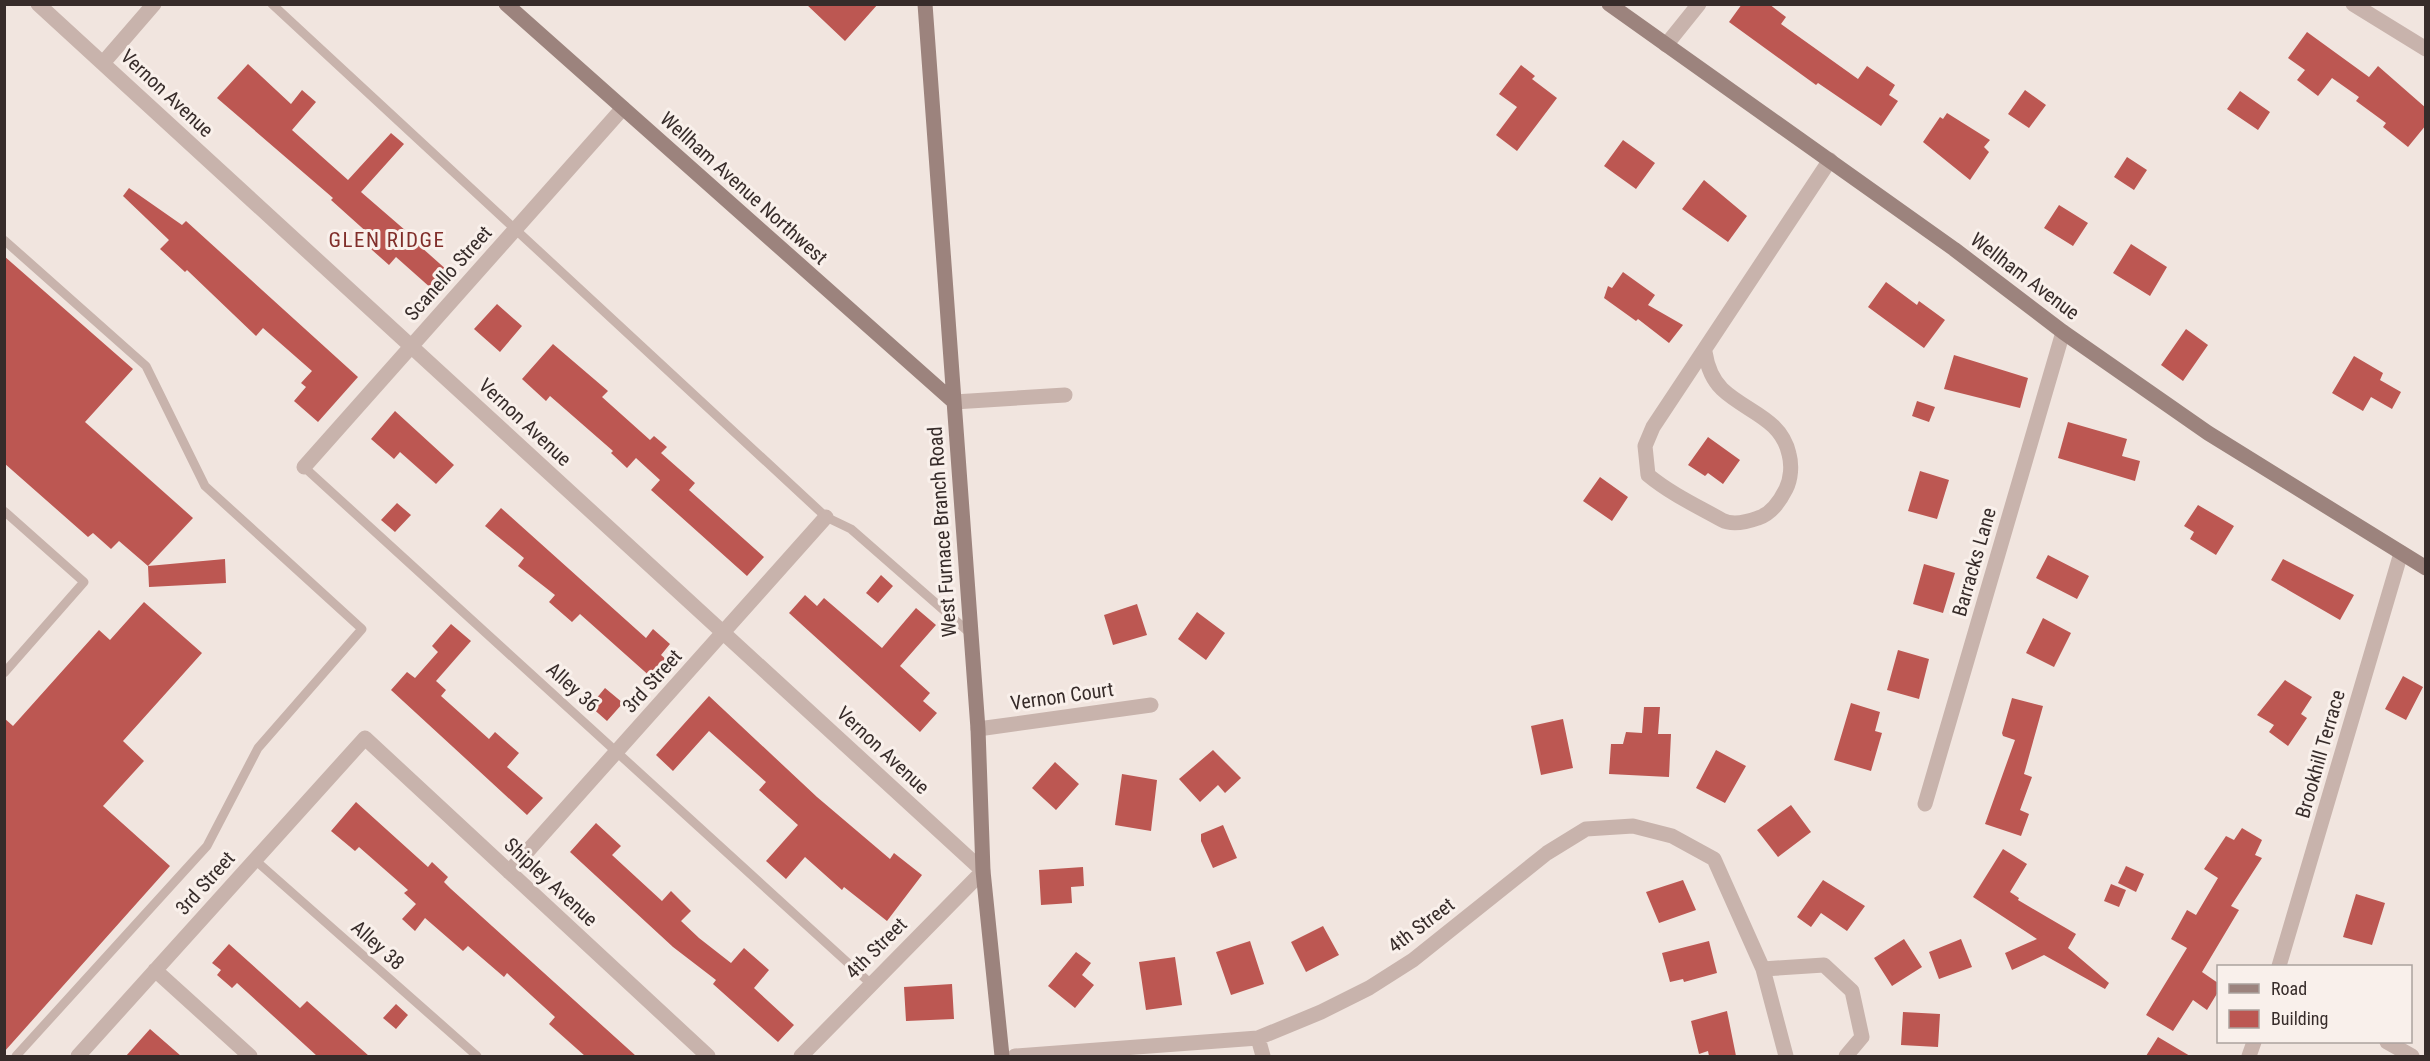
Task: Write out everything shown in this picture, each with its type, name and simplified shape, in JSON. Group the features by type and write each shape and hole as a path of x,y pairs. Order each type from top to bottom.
{"street":[{"name":"Vernon Avenue","path":"38,4 983,871"},
{"path":"102,63 154,4"},
{"name":"Wellham Avenue Northwest","path":"507,4 954,402"},
{"name":"West Furnace Branch Road","path":"925,4 978,729 983,871 1002,1056"},
{"name":"Wellham Avenue","path":"1609,4 1954,249 2063,332 2208,433 2426,568"},
{"path":"1665,45 1699,4"},
{"path":"2353,4 2426,50"},
{"name":"Scanello Street","path":"304,466 623,108"},
{"path":"1705,352 1713,378 1723,389 1776,427 1787,446 1792,464 1788,485 1779,502 1761,517 1740,523 1727,523 1665,489 1648,475 1645,446 1653,427 1705,352 1830,160"},
{"name":"Barracks Lane","path":"1925,804 2063,332"},
{"path":"954,402 1065,395"},
{"name":"3rd Street","path":"509,872 826,517"},
{"name":"Brookhill Terrace","path":"2279,965 2401,553"},
{"name":"Vernon Court","path":"978,729 1151,705"},
{"name":"3rd Street","path":"78,1056 364,738"},
{"name":"Shipley Avenue","path":"364,738 708,1056"},
{"name":"4th Street","path":"1015,1056 1258,1038 1321,1012 1369,988 1413,960 1547,853 1586,829 1633,826 1672,836 1714,859 1763,969 1786,1056"},
{"name":"4th Street","path":"801,1056 870,983 983,871"},
{"path":"1763,969 1824,965 1852,990 1862,1037 1846,1056"},
{"path":"155,970 250,1056"},
{"path":"1258,1038 1263,1056"},
{"path":"2389,1043 2412,1056"}],"lane":[{"path":"272,4 826,517 851,529 971,634"},
{"path":"4,240 146,366 205,486 362,629 258,748 207,846 16,1056"},
{"name":"Alley 36","path":"304,466 870,983"},
{"path":"4,511 84,582 4,673"},
{"name":"Alley 38","path":"255,860 477,1056"}],"building":[{"path":"806,4 878,4 845,41"},
{"path":"1742,4 1769,4 1786,17 1781,24 1858,79 1867,66 1895,85 1889,95 1898,101 1881,126 1818,83 1816,85 1729,22"},
{"path":"2307,32 2369,77 2378,66 2426,108 2426,125 2408,147 2383,127 2386,123 2356,101 2359,97 2332,78 2318,96 2297,80 2305,70 2288,58"},
{"path":"248,64 291,104 302,90 316,102 292,130 348,180 391,133 404,144 361,192 448,271 432,289 396,257 389,265 363,242 370,235 331,200 333,198 217,98"},
{"path":"1521,65 1535,76 1532,79 1557,98 1517,151 1496,135 1517,107 1499,94"},
{"path":"2025,90 2046,105 2029,128 2008,114"},
{"path":"2240,91 2270,112 2258,130 2227,109"},
{"path":"1947,113 1990,140 1984,147 1989,152 1970,180 1923,142 1940,117 1943,119"},
{"path":"1623,140 1655,163 1636,189 1604,166"},
{"path":"2127,157 2147,170 2134,190 2114,177"},
{"path":"1704,180 1747,216 1728,242 1682,209"},
{"path":"129,188 182,225 186,221 358,377 318,422 294,401 306,387 301,383 312,371 263,328 256,336 187,270 185,272 160,249 169,240 123,196"},
{"path":"2059,205 2088,223 2073,246 2044,228"},
{"path":"2131,244 2167,267 2150,296 2113,273"},
{"path":"4,256 133,369 85,422 193,518 148,566 119,541 111,549 93,533 88,537 4,463"},
{"path":"1623,272 1655,295 1648,305 1683,325 1669,343 1638,319 1636,321 1604,298 1608,286 1612,288"},
{"path":"1886,282 1917,305 1919,301 1945,320 1924,348 1868,307"},
{"path":"497,304 522,326 500,352 474,329"},
{"path":"2186,329 2208,345 2183,381 2161,365"},
{"path":"553,344 608,391 602,397 650,440 654,436 667,447 661,453 695,483 689,490 764,557 747,576 651,490 660,480 636,458 627,468 611,453 613,451 550,396 546,401 522,379"},
{"path":"1954,355 2028,378 2020,408 1944,389"},
{"path":"2354,356 2383,373 2380,380 2401,392 2392,409 2371,397 2363,411 2332,393"},
{"path":"1917,401 1935,407 1929,422 1912,416"},
{"path":"395,411 454,465 436,484 400,452 394,459 371,439"},
{"path":"2068,422 2127,439 2122,456 2140,461 2135,481 2058,458"},
{"path":"1708,437 1740,460 1723,484 1708,473 1705,476 1688,465"},
{"path":"1920,471 1949,480 1937,519 1908,511"},
{"path":"1600,477 1628,497 1612,521 1583,501"},
{"path":"397,503 411,515 395,532 381,520"},
{"path":"2198,505 2234,526 2216,555 2190,539 2194,532 2184,526"},
{"path":"501,508 646,638 653,629 670,644 661,655 668,661 653,679 580,614 572,622 549,602 555,595 518,566 524,558 485,526"},
{"path":"2048,555 2089,576 2077,599 2036,578"},
{"path":"225,559 226,583 149,587 148,566"},
{"path":"2283,559 2354,595 2340,620 2271,580"},
{"path":"1924,564 1955,573 1943,613 1913,604"},
{"path":"881,575 893,586 878,603 866,593"},
{"path":"805,595 817,606 824,598 882,648 916,608 936,625 900,666 930,693 923,701 937,713 920,732 789,613"},
{"path":"144,602 202,653 123,741 144,761 103,806 170,866 4,1052 4,718 13,726 99,630 110,640"},
{"path":"1137,604 1147,635 1113,645 1104,615"},
{"path":"1197,612 1225,633 1206,660 1178,639"},
{"path":"2043,618 2071,633 2054,667 2026,653"},
{"path":"451,624 471,641 436,681 446,690 441,696 489,739 495,732 519,753 507,767 543,798 527,815 391,690 407,672 415,678 438,652 432,646"},
{"path":"1898,650 1929,659 1919,699 1887,690"},
{"path":"2403,676 2423,687 2406,720 2385,709"},
{"path":"2285,680 2312,697 2301,714 2307,718 2288,746 2269,732 2274,725 2257,715"},
{"path":"605,688 623,703 607,721 590,706"},
{"path":"709,696 817,797 890,859 894,853 922,875 887,921 844,887 842,890 805,857 786,879 766,861 798,825 759,790 766,782 709,731 673,771 656,755"},
{"path":"2012,698 2043,706 2024,774 2032,777 2020,810 2029,814 2021,836 1985,824 2015,740 2003,736 2002,733"},
{"path":"1851,703 1880,712 1875,731 1882,733 1871,771 1834,760"},
{"path":"1644,707 1660,707 1658,734 1671,734 1669,777 1609,774 1611,744 1623,744 1626,732 1642,733"},
{"path":"1563,719 1573,768 1541,775 1531,726"},
{"path":"1213,750 1241,778 1225,793 1218,785 1200,802 1179,779"},
{"path":"1716,750 1746,766 1725,803 1696,788"},
{"path":"1055,762 1079,784 1056,810 1032,788"},
{"path":"1122,774 1157,780 1151,831 1115,825"},
{"path":"356,802 428,867 432,862 448,877 444,882 451,889 636,1056 585,1056 549,1024 555,1017 507,973 504,977 468,946 463,951 425,918 415,931 402,919 416,904 404,893 408,890 359,847 355,851 331,831"},
{"path":"1791,805 1811,832 1778,857 1757,830"},
{"path":"596,823 621,846 612,855 662,901 671,891 691,911 681,921 699,938 731,963 744,948 769,970 754,988 794,1025 778,1042 713,984 716,980 673,947 570,852"},
{"path":"1223,825 1237,858 1213,868 1201,841 1201,834"},
{"path":"2242,828 2262,840 2255,855 2262,858 2231,906 2239,910 2202,972 2217,982 2217,994 2207,1010 2193,1000 2173,1031 2146,1015 2187,948 2171,939 2187,910 2196,915 2218,878 2204,869 2226,836 2234,840"},
{"path":"2003,849 2027,864 2010,892 2019,898 2018,900 2076,934 2068,948 2109,983 2105,989 2044,955 2012,970 2005,953 2037,939 1973,897"},
{"path":"2126,866 2144,874 2136,892 2118,883"},
{"path":"1083,867 1084,886 1071,887 1072,903 1041,905 1039,870"},
{"path":"1683,880 1696,910 1659,923 1646,892"},
{"path":"1823,880 1865,906 1847,931 1821,913 1811,927 1797,917"},
{"path":"2111,884 2126,890 2119,907 2104,901"},
{"path":"2356,894 2385,903 2372,945 2343,937"},
{"path":"1323,926 1339,955 1306,972 1291,942"},
{"path":"1904,939 1922,967 1892,986 1874,958"},
{"path":"1961,939 1972,967 1939,979 1929,952"},
{"path":"1250,941 1264,984 1231,995 1216,952"},
{"path":"1709,941 1717,973 1684,982 1683,979 1670,982 1662,953"},
{"path":"229,944 300,1008 307,1001 369,1056 317,1056 237,983 232,988 217,975 221,970 212,963"},
{"path":"1076,952 1091,963 1082,975 1094,985 1075,1008 1048,986"},
{"path":"1175,957 1182,1005 1146,1010 1139,962"},
{"path":"952,984 954,1019 906,1021 904,987"},
{"path":"396,1004 408,1015 396,1029 383,1018"},
{"path":"1727,1011 1736,1056 1709,1056 1708,1051 1699,1054 1691,1021"},
{"path":"1903,1012 1940,1014 1938,1047 1901,1045"},
{"path":"150,1029 181,1056 126,1056"},
{"path":"2158,1037 2190,1056 2146,1056"}],"district":[{"name":"GLEN RIDGE","path":"387,240"}]}
